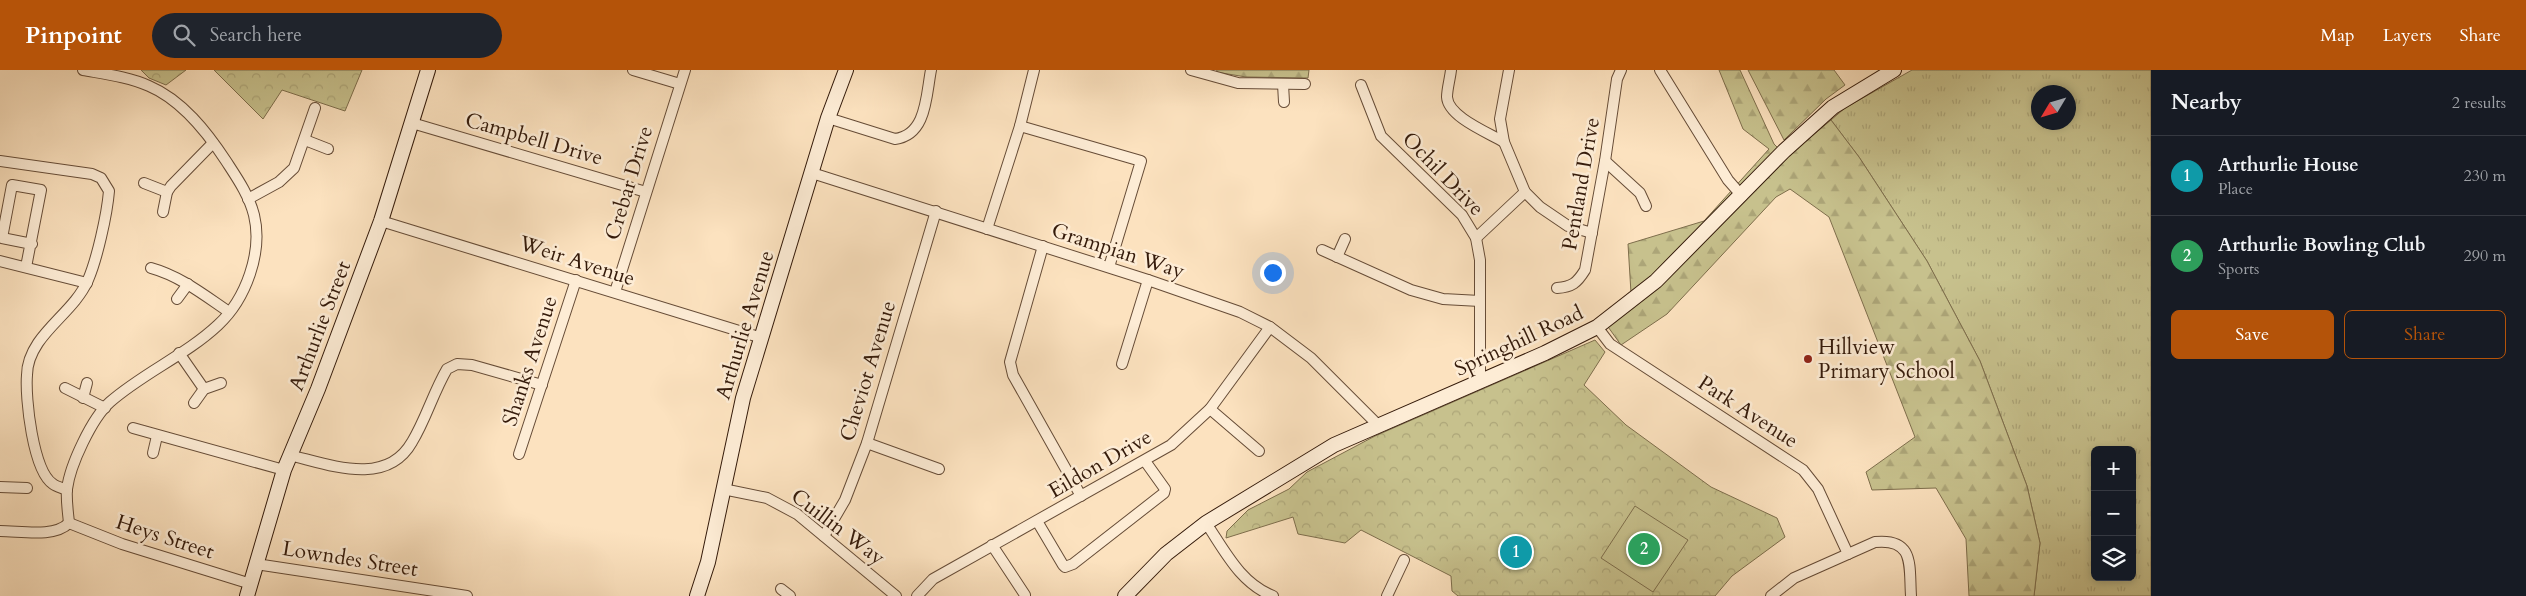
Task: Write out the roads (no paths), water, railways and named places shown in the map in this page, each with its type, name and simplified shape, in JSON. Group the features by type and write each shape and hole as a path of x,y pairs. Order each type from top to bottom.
{"street":[{"path":"0,531 50,532 62,530 69,523 67,490 70,475 90,430 105,408 218,325 238,300 254,259 256,238 254,216 248,198 213,143 178,104 160,92 126,79 83,70"},
{"name":"Arthurlie Street","path":"249,590 289,455 318,388 381,220 428,70"},
{"path":"633,70 680,84"},
{"name":"Crebar Drive","path":"615,292 685,70"},
{"name":"Arthurlie Avenue","path":"697,596 708,562 743,398 828,118 846,70"},
{"path":"828,118 896,139 904,138 913,132 920,123 931,70"},
{"path":"987,228 1020,126 1034,70"},
{"path":"1191,70 1238,83 1305,84"},
{"path":"1451,70 1447,99 1452,108 1458,116 1504,142"},
{"path":"1508,70 1500,119 1504,142 1525,192 1540,208 1568,226 1592,233"},
{"name":"Pentland Drive","path":"1557,288 1569,288 1585,270 1605,161 1617,79 1621,70"},
{"path":"1660,70 1728,180 1742,196"},
{"name":"Springhill Road","path":"1125,596 1166,554 1206,523 1334,445 1480,382 1597,327 1656,281 1794,143 1827,113 1848,97 1894,70"},
{"path":"1283,84 1284,102"},
{"name":"Ochil Drive","path":"1361,86 1381,136 1462,215 1476,238 1480,260 1480,382"},
{"path":"248,198 287,176 294,168 315,108"},
{"name":"Campbell Drive","path":"412,123 646,192"},
{"path":"1020,126 1142,161 1109,267"},
{"path":"305,140 328,149"},
{"path":"163,212 167,192 213,143"},
{"path":"0,161 92,174 100,178 106,185 108,197 92,269 87,283 38,344 29,361 27,374 26,394 37,456 43,472 52,484 67,490"},
{"path":"1605,161 1640,194 1646,206"},
{"name":"Grampian Way","path":"812,173 1109,267 1240,312 1270,327 1311,358 1378,425"},
{"path":"144,183 167,192"},
{"path":"26,267 32,244 42,190 12,185 2,238 32,244"},
{"path":"1476,238 1525,192"},
{"name":"Cheviot Avenue","path":"824,536 845,500 867,443 936,211"},
{"name":"Weir Avenue","path":"381,220 762,338"},
{"path":"1337,257 1345,239"},
{"path":"1042,246 1010,362 1013,375 1081,496"},
{"path":"1322,250 1411,290 1444,299 1480,301"},
{"path":"0,261 87,283"},
{"path":"151,268 166,272 188,284 229,312"},
{"name":"Shanks Avenue","path":"519,454 576,280"},
{"path":"1122,364 1148,280"},
{"path":"177,299 188,284"},
{"name":"Eildon Drive","path":"918,596 934,579 1145,461 1183,436 1210,409 1270,327"},
{"name":"Park Avenue","path":"1597,327 1610,344 1803,470 1818,489 1848,554"},
{"path":"179,353 204,389"},
{"path":"289,455 361,470 378,469 396,459 412,444 447,369 457,364 472,365 542,385"},
{"path":"194,403 204,389 221,383"},
{"path":"83,398 88,384"},
{"path":"66,388 105,408"},
{"path":"1210,409 1259,451"},
{"path":"133,428 284,470"},
{"path":"153,452 157,436"},
{"path":"867,443 939,469"},
{"path":"1037,521 1063,565 1065,567 1073,564 1164,493 1165,489 1145,461"},
{"path":"0,487 27,488"},
{"name":"Cuillin Way","path":"723,489 767,498 797,514 896,596"},
{"name":"Heys Street","path":"69,523 249,590"},
{"path":"1206,523 1235,568 1248,580 1273,596"},
{"path":"1771,596 1794,578 1875,542 1894,542 1902,546 1907,553 1911,596"},
{"path":"992,545 1025,595"},
{"path":"1387,596 1404,560"},
{"name":"Lowndes Street","path":"256,564 467,596"},
{"path":"781,589 790,596"}],"place":[{"name":"Hillview Primary School","path":"1808,359"},
{"name":"Arthurlie Bowling Club","path":"1644,549"},
{"name":"Arthurlie House","path":"1516,552"}]}
